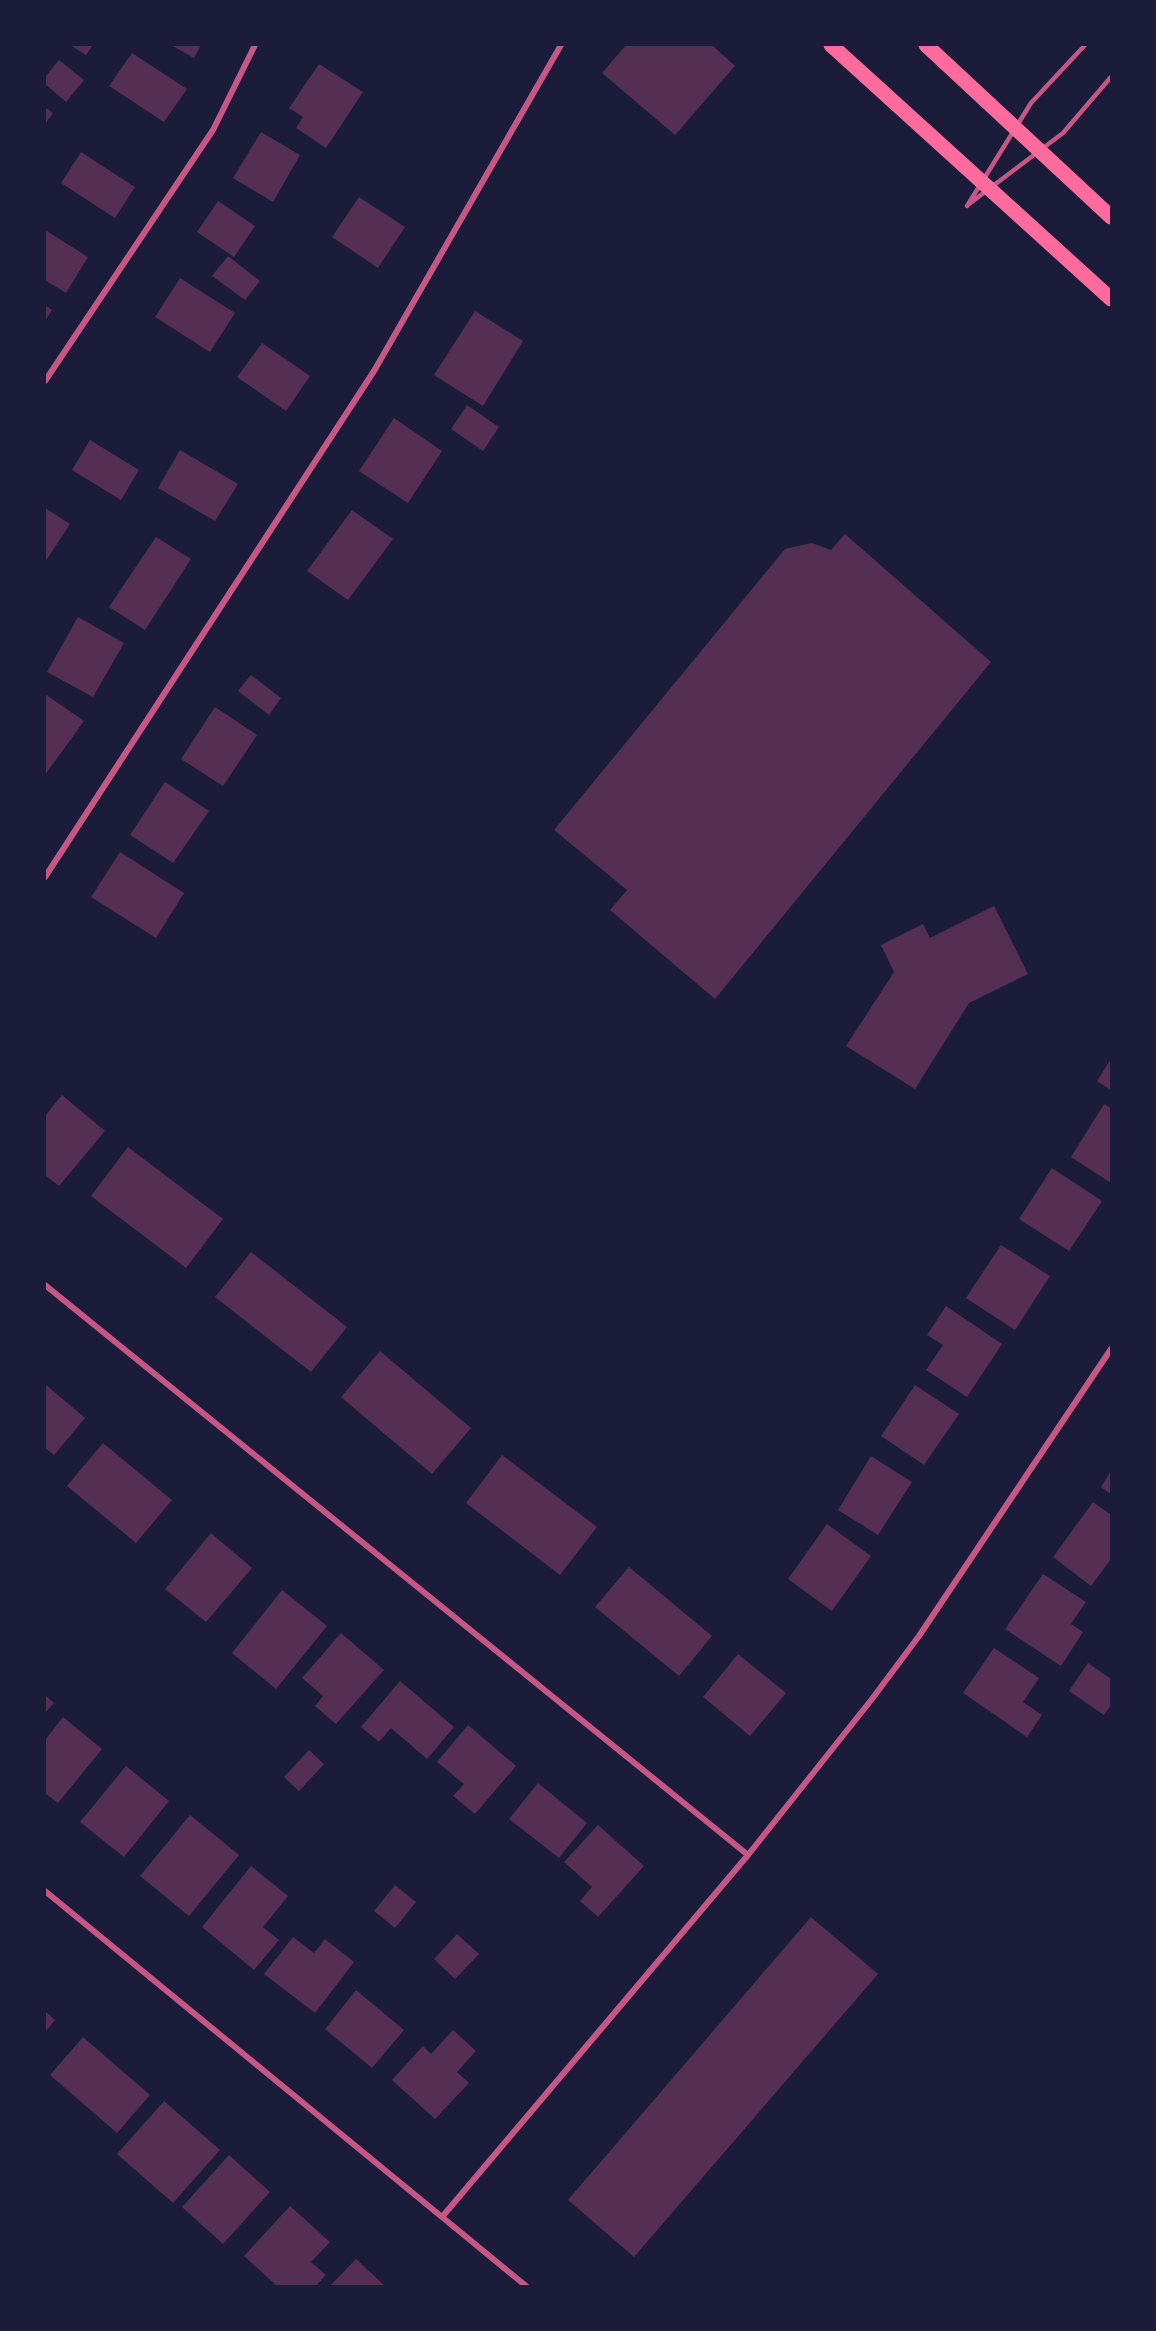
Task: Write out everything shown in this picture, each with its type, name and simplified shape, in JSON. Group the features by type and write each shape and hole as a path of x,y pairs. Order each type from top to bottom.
{"main road":[{"path":"831,45 1111,299"},
{"path":"926,45 1111,217"}],"street":[{"path":"45,381 213,130 255,45"},
{"path":"45,876 374,371 561,45"},
{"path":"45,1285 748,1855"},
{"path":"442,2217 748,1855 872,1699 919,1636 1111,1349"},
{"path":"45,1891 526,2286"}],"lane":[{"path":"1085,45 1031,103 1015,127 986,184 967,206 986,184 1063,133 1111,77"}],"building":[{"path":"70,45 93,45 86,55"},
{"path":"171,45 201,45 194,58"},
{"path":"626,45 712,45 735,66 675,135 602,73"},
{"path":"132,53 187,89 164,122 109,86"},
{"path":"59,60 84,80 66,102 45,84 45,77"},
{"path":"319,64 363,92 326,148 296,128 303,117 289,108"},
{"path":"45,107 53,113 45,124"},
{"path":"261,132 300,155 273,202 233,178"},
{"path":"81,152 135,187 115,218 61,183"},
{"path":"359,197 405,227 378,268 332,237"},
{"path":"218,201 255,226 234,257 197,232"},
{"path":"45,230 88,257 66,293 45,280"},
{"path":"228,256 260,281 245,300 212,276"},
{"path":"180,278 235,313 210,352 155,317"},
{"path":"45,305 52,310 45,321"},
{"path":"475,311 523,341 483,406 434,375"},
{"path":"262,343 310,376 286,411 237,377"},
{"path":"467,405 499,427 483,451 451,429"},
{"path":"394,418 442,451 408,503 359,471"},
{"path":"90,440 139,470 121,500 72,470"},
{"path":"180,450 238,484 215,521 158,488"},
{"path":"45,508 70,524 45,562"},
{"path":"352,510 393,539 348,600 307,571"},
{"path":"845,534 991,662 715,999 610,910 627,890 554,830 785,549 812,543 831,550"},
{"path":"156,537 191,559 145,630 109,607"},
{"path":"78,617 124,643 93,697 47,672"},
{"path":"251,675 281,698 269,715 238,691"},
{"path":"45,694 84,721 45,775"},
{"path":"215,707 257,735 223,786 181,759"},
{"path":"165,782 209,811 173,863 130,835"},
{"path":"120,852 184,893 156,938 91,897"},
{"path":"994,906 1028,974 969,1003 915,1089 846,1046 894,972 881,945 923,924 930,938"},
{"path":"1111,1059 1111,1090 1097,1081"},
{"path":"62,1095 105,1131 59,1186 45,1175 45,1116"},
{"path":"1104,1104 1111,1108 1111,1183 1071,1157"},
{"path":"128,1147 223,1219 186,1268 91,1196"},
{"path":"1052,1168 1102,1201 1069,1251 1019,1219"},
{"path":"1001,1245 1050,1276 1015,1330 966,1298"},
{"path":"251,1252 347,1327 311,1372 215,1297"},
{"path":"946,1306 1002,1344 967,1397 926,1370 943,1345 927,1335"},
{"path":"380,1351 471,1428 432,1474 341,1397"},
{"path":"45,1384 85,1418 54,1455 45,1448"},
{"path":"915,1385 959,1414 924,1465 881,1436"},
{"path":"103,1443 172,1500 136,1543 67,1486"},
{"path":"502,1455 597,1527 560,1575 466,1503"},
{"path":"871,1456 912,1482 878,1535 838,1510"},
{"path":"1111,1471 1111,1494 1101,1487"},
{"path":"1093,1502 1111,1515 1111,1559 1091,1586 1053,1557"},
{"path":"827,1524 871,1556 832,1611 788,1579"},
{"path":"211,1533 252,1568 206,1622 165,1589"},
{"path":"629,1567 712,1636 679,1676 595,1607"},
{"path":"1043,1574 1086,1602 1071,1624 1083,1632 1061,1666 1005,1629"},
{"path":"282,1590 327,1626 276,1689 232,1653"},
{"path":"341,1633 384,1670 336,1724 315,1706 323,1696 302,1678"},
{"path":"994,1648 1039,1678 1023,1702 1042,1715 1027,1737 963,1693"},
{"path":"738,1654 786,1693 750,1736 703,1697"},
{"path":"1088,1663 1111,1679 1111,1705 1104,1715 1069,1691"},
{"path":"400,1681 454,1727 427,1759 391,1728 379,1742 361,1727"},
{"path":"45,1695 54,1703 45,1713"},
{"path":"63,1717 102,1749 58,1803 45,1793 45,1740"},
{"path":"468,1725 516,1766 475,1814 453,1796 464,1784 437,1762"},
{"path":"309,1750 324,1764 299,1791 284,1777"},
{"path":"126,1766 169,1801 124,1857 80,1822"},
{"path":"538,1783 587,1823 559,1858 509,1819"},
{"path":"190,1815 239,1855 189,1916 140,1876"},
{"path":"598,1825 644,1866 598,1917 580,1901 592,1887 564,1862"},
{"path":"251,1866 288,1896 263,1927 279,1940 254,1970 202,1927"},
{"path":"395,1885 416,1902 395,1928 374,1911"},
{"path":"811,1917 878,1974 634,2257 568,2200"},
{"path":"457,1934 479,1954 455,1979 434,1959"},
{"path":"293,1937 314,1953 325,1939 354,1962 315,2013 264,1974"},
{"path":"356,1990 404,2030 372,2068 325,2029"},
{"path":"45,2011 55,2020 45,2032"},
{"path":"453,2030 476,2051 457,2072 469,2083 435,2119 392,2080 423,2046 431,2054"},
{"path":"83,2037 150,2095 117,2133 50,2075"},
{"path":"164,2101 220,2150 173,2203 117,2154"},
{"path":"229,2155 270,2192 223,2244 182,2207"},
{"path":"290,2206 330,2242 311,2262 326,2275 316,2286 277,2286 244,2256"},
{"path":"356,2259 385,2286 330,2286"}]}
